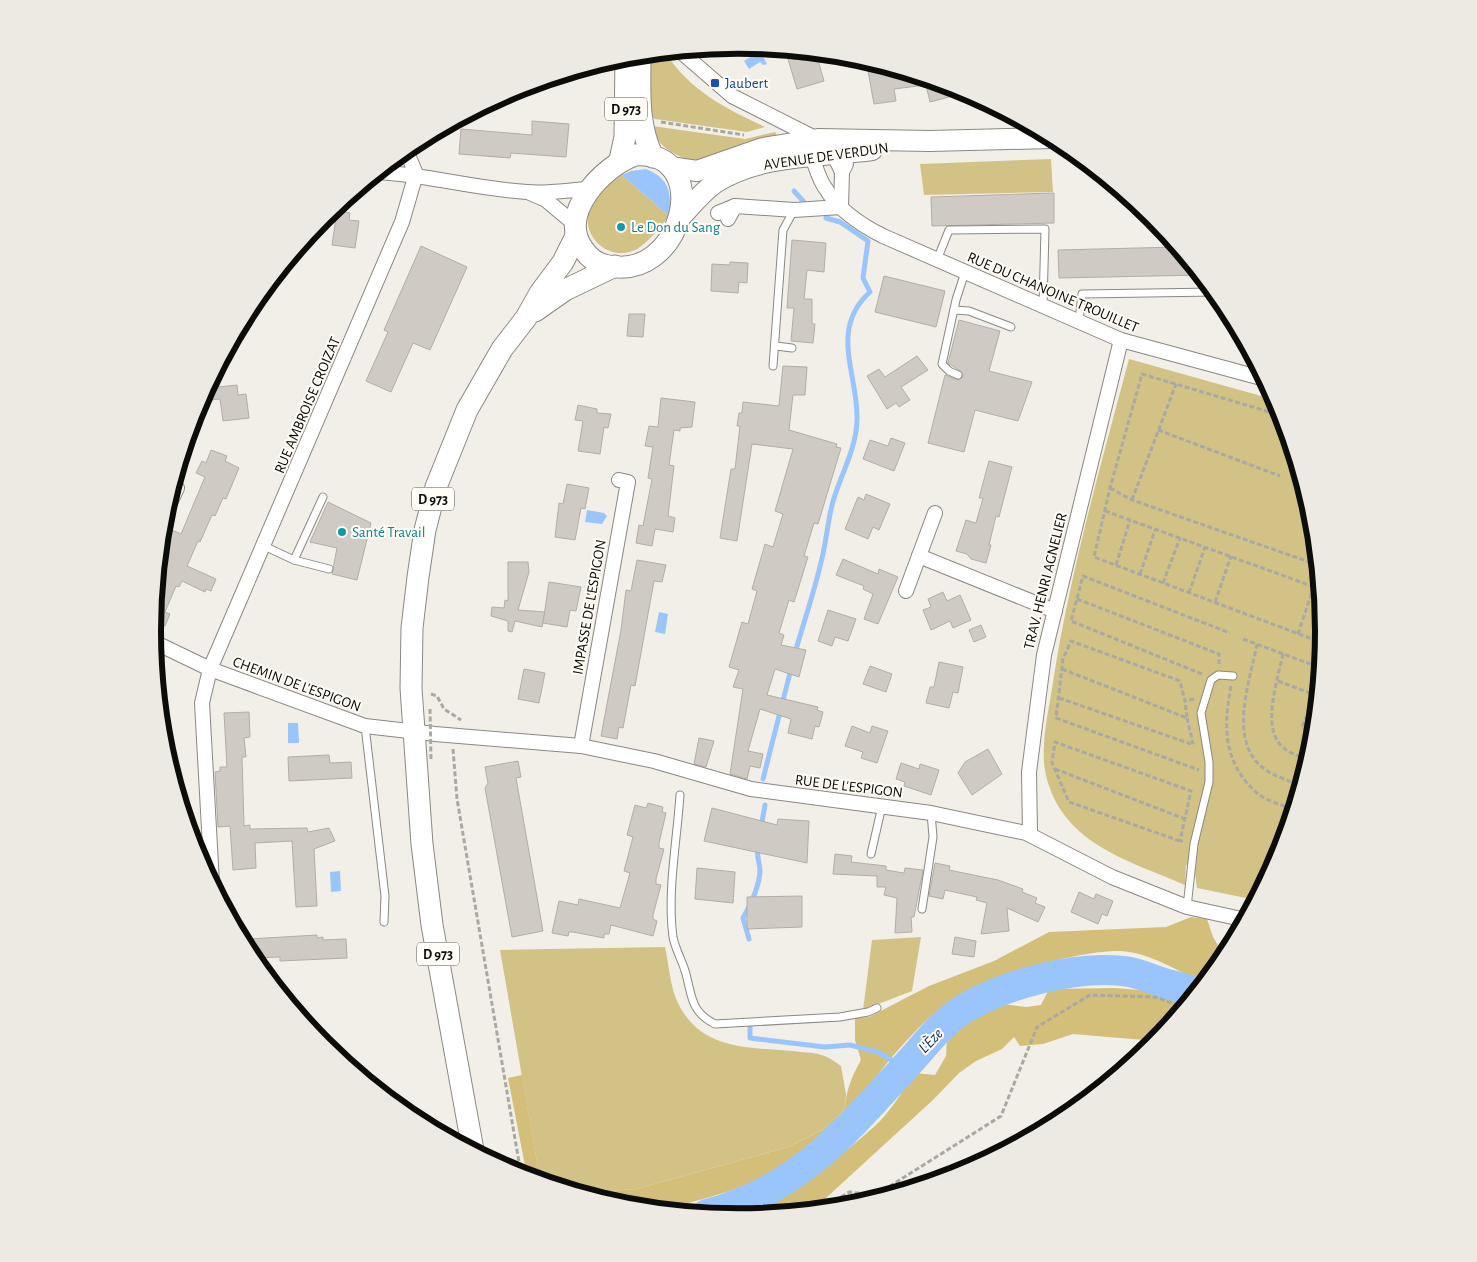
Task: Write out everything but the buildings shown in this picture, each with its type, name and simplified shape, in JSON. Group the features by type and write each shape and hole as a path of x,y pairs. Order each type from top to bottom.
{"main road":[{"name":"D 973","path":"640,63 641,119 644,136 662,162"},
{"name":"D 973","path":"620,160 625,137 626,65"},
{"name":"AVENUE DE VERDUN","path":"662,162 697,171 738,156 782,144 815,148 930,141 1039,138"},
{"name":"AVENUE DE VERDUN","path":"680,218 701,194 732,175 762,164 815,148 843,160 930,141"},
{"path":"635,155 662,162 679,183 683,203 680,218 671,238 637,265 615,266 597,262 587,254 576,230 579,210 589,189 602,174 620,160 635,155"},
{"name":"D 973","path":"472,1143 432,925 422,844 413,732 412,628 426,530 436,487 446,460 486,375 502,349 526,318 540,293 563,262 576,230"},
{"name":"D 973","path":"526,318 565,290 615,266"}],"street":[{"path":"686,57 732,96 815,148"},
{"name":"RUE DU CHANOINE TROUILLET","path":"815,148 825,189 840,207 865,227 1121,340 1256,377"},
{"path":"727,212 840,207 843,160 818,148 738,156"},
{"path":"409,157 416,174"},
{"path":"388,173 416,174 479,187 529,192 589,189"},
{"name":"RUE AMBROISE CROIZAT","path":"211,865 202,703 210,669 398,230 416,174"},
{"path":"529,192 546,200 576,230"},
{"name":"TRAV. HENRI AGNELIER","path":"1030,834 1029,772 1044,655 1121,340"},
{"name":"IMPASSE DE L'ESPIGON","path":"581,746 628,482 619,480"},
{"path":"906,591 935,513"},
{"path":"919,556 1055,611"},
{"name":"CHEMIN DE L'ESPIGON","path":"161,646 210,669 365,726 435,734"},
{"name":"RUE DE L'ESPIGON","path":"435,734 581,746 654,761 751,789 931,813 1030,834 1112,877 1187,907 1239,918"}],"lane":[{"path":"773,366 784,230 794,210"},
{"path":"937,260 949,230 1044,229 1043,306"},
{"path":"958,375 948,371 942,364 965,272"},
{"path":"1078,321 1082,294 1205,292"},
{"path":"954,310 970,310 1011,327"},
{"path":"776,346 792,348"},
{"path":"294,560 323,497"},
{"path":"264,546 294,560 330,569"},
{"path":"1187,907 1194,844 1210,782 1201,713 1204,697 1211,680 1218,675 1233,676"},
{"path":"365,726 384,896 384,922"},
{"path":"680,795 672,898 673,939 683,961 695,1009 702,1018 714,1024 840,1017 868,1012 877,1008"},
{"path":"871,854 882,806"},
{"path":"922,909 933,837 931,813"}],"path":[{"path":"641,119 748,136"},
{"path":"1273,413 1142,374 1110,488 1094,556 1316,640"},
{"path":"1132,500 1176,384"},
{"path":"1158,430 1280,476"},
{"path":"1110,488 1132,500 1312,562"},
{"path":"1105,511 1314,586 1298,634"},
{"path":"1116,564 1130,520"},
{"path":"1140,574 1156,529"},
{"path":"1163,583 1180,538"},
{"path":"1189,593 1205,547"},
{"path":"1215,602 1231,556"},
{"path":"1211,680 1201,673 1071,621 1083,576 1230,633"},
{"path":"1077,599 1220,654 1218,675"},
{"path":"1243,638 1315,666"},
{"path":"1192,744 1186,702 1180,681 1071,641 1063,659 1056,718 1209,774"},
{"path":"1257,644 1243,721 1246,740 1259,763 1268,772 1295,783"},
{"path":"1283,654 1271,718 1273,732 1284,749 1302,757"},
{"path":"1062,669 1187,718"},
{"path":"1233,676 1226,714 1225,734 1232,755 1241,775 1259,795 1288,807"},
{"path":"1278,681 1312,694"},
{"path":"431,685 431,761"},
{"path":"430,694 437,696 444,710 471,725 475,737"},
{"path":"1186,702 1204,697"},
{"path":"1058,698 1206,749"},
{"path":"1307,731 1302,728 1306,717 1309,718"},
{"path":"454,736 453,757 457,799 519,1165"},
{"path":"1180,840 1191,791 1056,742 1052,763 1069,802 1180,840 1194,844"},
{"path":"1055,769 1185,819"},
{"path":"884,1190 1001,1116 1037,1027 1090,996 1155,997 1178,1005"},
{"path":"838,1199 850,1192 866,1194"}],"shaded area":[{"path":"670,58 686,78 709,97 765,127 747,132 655,119 649,114 647,62"},
{"path":"652,126 745,139 775,132 777,135 743,144 693,162 667,149 657,139"},
{"path":"1051,159 1053,192 924,195 920,164"},
{"path":"622,175 669,216 642,246 627,253 609,251 601,246 594,239 588,221 589,211 594,200 607,186"},
{"path":"1129,359 1266,397 1285,445 1305,518 1315,593 1315,669 1305,744 1296,780 1272,852 1249,899 1197,888 1194,865 1186,865 1185,885 1116,856 1085,836 1071,824 1060,809 1052,793 1044,763 1045,731 1061,636 1087,517"},
{"path":"1191,917 1207,919 1213,937 1220,949 1198,980 1152,958 1120,951 1080,955 1056,960 1006,975 983,984 947,1003 921,1025 883,1068 855,1114 844,1128 812,1153 793,1164 753,1183 683,1205 601,1192 636,1189 788,1147 824,1129 845,1109 850,1083 861,1060 855,1040 855,1018 869,1017 929,986 994,961 1049,932 1166,927"},
{"path":"921,937 912,991 863,1010 872,940"},
{"path":"665,947 675,997 688,1018 699,1030 712,1038 726,1043 813,1053 829,1058 841,1066 846,1094 845,1109 824,1129 788,1147 636,1189 601,1192 539,1172 500,950"},
{"path":"1115,988 1151,991 1182,999 1146,1040 1073,1034 1043,1044 1020,1046 1014,1037 1002,1049 976,1061 959,1073 934,1099 822,1202 752,1208 768,1201 807,1178 861,1138 887,1113 915,1073 935,1075 946,1056 947,1038 969,1015 1002,1004 1026,1007 1041,1005 1049,989"},
{"path":"522,1075 539,1172 525,1167 508,1078"}],"water":[{"path":"755,54 762,55 767,64 763,65 760,62 749,69 744,61"},
{"path":"646,169 660,177 667,187 670,200 669,216 622,175 631,171"},
{"path":"587,510 604,513 607,516 602,524 585,522"},
{"path":"659,612 668,614 665,634 655,632"},
{"path":"288,723 298,723 299,743 288,743"},
{"path":"340,871 341,891 331,892 330,872"}],"waterway":[{"path":"794,191 804,202"},
{"path":"795,653 813,594 824,550 832,505 854,441 857,421 848,354 848,337 857,307 870,292 863,278 868,241 840,222 826,218"},
{"path":"763,779 791,669"},
{"path":"761,827 765,805"},
{"path":"749,939 743,918 752,901 758,883 760,871 757,854 758,847"},
{"name":"L'Èze","path":"727,1208 767,1190 793,1175 817,1157 861,1115 941,1027 958,1013 984,998 1043,978 1084,971 1104,970 1133,973 1189,990"},
{"path":"750,1025 750,1038 825,1047 850,1045 878,1052 905,1068"}],"place":[{"name":"Jaubert","path":"715,83"},
{"name":"Le Don du Sang","path":"621,227"},
{"name":"Santé Travail","path":"342,532"}]}
